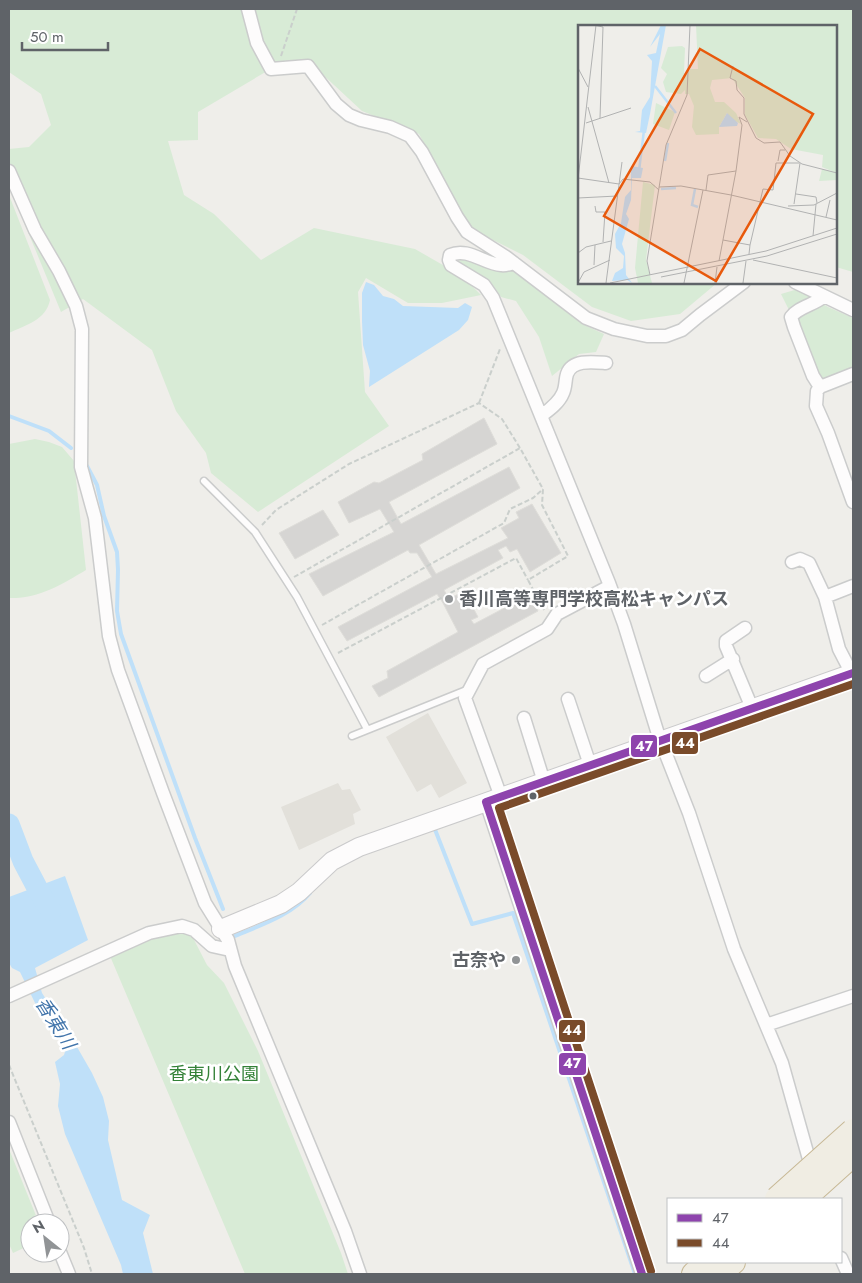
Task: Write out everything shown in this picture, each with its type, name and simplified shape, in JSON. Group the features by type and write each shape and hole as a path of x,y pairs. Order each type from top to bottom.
{"highway":[{"path":"764,1198 853,1117"},
{"path":"779,1198 853,1131"},
{"path":"814,1198 853,1154"},
{"path":"814,1198 853,1165"},
{"path":"680,1274 693,1263"},
{"path":"694,1274 707,1263"},
{"path":"719,1274 732,1263"},
{"path":"732,1274 745,1263"}],"street":[{"path":"248,9 257,42 271,69 308,66 336,104 349,115 390,127 410,136 422,152 456,217 467,232 514,263 586,318 614,329 648,336 666,336 682,330 741,284"},
{"path":"9,171 35,230 59,271 76,306 82,329 82,467 95,518 109,636 116,661 205,903 228,940 239,975 345,1231 360,1274"},
{"path":"514,263 502,265 463,252 456,252 450,255 449,260 451,265 484,286 493,298 610,586 660,740 695,830 734,949 782,1064 808,1158 814,1198"},
{"path":"799,284 853,310"},
{"path":"820,387 813,376 791,317 798,310 816,303 823,297"},
{"path":"541,416 556,404 563,394 567,372 575,365 583,362 606,363"},
{"path":"853,374 820,387 817,391 816,406 853,502"},
{"path":"221,929 281,904 298,892 332,860 345,853 660,740 853,674 839,649 825,597 809,563 800,559 792,562"},
{"path":"610,586 557,614 547,628 483,664 465,698 494,800 642,1274"},
{"path":"825,597 853,586"},
{"path":"745,628 726,641 726,646 752,708"},
{"path":"706,676 733,659"},
{"path":"568,699 590,765"},
{"path":"524,718 544,782"},
{"path":"9,996 149,934 182,926 194,930 212,946 230,950"},
{"path":"766,1025 853,996"},
{"path":"9,1122 45,1213"},
{"path":"842,1260 848,1274"}],"lane":[{"path":"204,481 255,532 314,629 368,729"},
{"path":"352,736 470,688"}],"path":[{"path":"271,69 284,54 297,9"},
{"path":"255,532 276,510 349,464 479,403 506,332"},
{"path":"479,403 502,419 520,448 543,489 542,505 568,556 528,580"},
{"path":"286,581 520,448"},
{"path":"314,629 504,523 510,509 533,498 543,489"},
{"path":"329,658 516,558 551,623"},
{"path":"9,1065 84,1248 92,1274"}],"shaded area":[{"path":"428,713 467,783 439,798 431,784 417,792 386,737"},
{"path":"338,783 342,790 350,789 361,810 353,814 355,824 299,850 281,807"}],"green space":[{"path":"9,9 853,9 853,272 837,267 837,25 578,25 578,284 716,284 680,314 631,321 592,307 523,255 475,231 459,210 419,134 362,111 306,59 279,64 198,112 198,140 168,141 184,195 214,214 261,260 314,228 415,249 462,276 481,295 442,303 408,303 366,278 358,292 365,392 389,426 258,512 211,473 206,453 176,411 152,350 83,299 61,312 12,193 9,149 29,147 51,125 41,94 9,72"},
{"path":"9,195 50,300 48,307 40,317 9,333"},
{"path":"460,257 490,267 515,271 582,324 604,334 596,352 579,354 552,376 539,337 516,301 501,297 489,280 459,263"},
{"path":"798,289 828,307 853,318 853,370 824,381 816,376 798,328 781,294"},
{"path":"35,439 62,447 74,461 86,570 40,594 9,598 9,444"},
{"name":"香東川公園","path":"177,932 191,934 207,965 224,983 258,1051 348,1274 245,1274 110,956 139,942"},
{"path":"9,1149 35,1213 20,1213 20,1250 13,1253 9,1244"}],"water":[{"path":"366,282 374,285 383,296 394,299 403,306 458,308 465,303 472,307 468,320 459,330 369,387 370,371 363,345 362,321 362,293"},
{"path":"65,876 88,940 35,968 42,993 73,1040 103,1097 109,1121 108,1140 122,1200 150,1215 143,1233 153,1274 123,1274 121,1265 65,1134 58,1106 60,1084 55,1062 64,1055 68,1042 49,1013 36,1005 20,972 12,968 9,963 9,897"}],"building":[{"path":"484,418 497,444 389,502 401,524 509,467 520,488 419,545 436,574 508,538 501,528 519,518 516,512 532,504 561,553 530,572 517,549 510,552 506,546 498,550 503,558 444,590 449,599 464,591 478,617 471,620 474,624 529,595 538,611 379,697 372,686 388,678 387,671 458,632 443,603 437,594 347,641 338,627 432,577 417,553 410,553 408,550 323,596 309,574 394,532 380,509 349,523 338,502 374,482 379,483 423,460 422,454"},
{"path":"323,510 339,535 295,559 279,533"}],"waterway":[{"path":"9,416 49,431 71,448"},
{"path":"87,466 97,485 104,516 117,552 117,611 121,634 195,838 223,909"},
{"name":"香東川","path":"9,824 23,861 51,910"},
{"path":"434,827 472,924 513,913 635,1274"},
{"path":"235,936 285,913 303,901 310,893"}],"transit line":[{"name":"47","path":"642,1274 486,802 853,673"},
{"name":"44","path":"651,1271 499,808 853,684"}],"place":[{"name":"香川高等専門学校高松キャンパス","path":"449,599"},
{"name":"古奈や","path":"516,960"}]}
